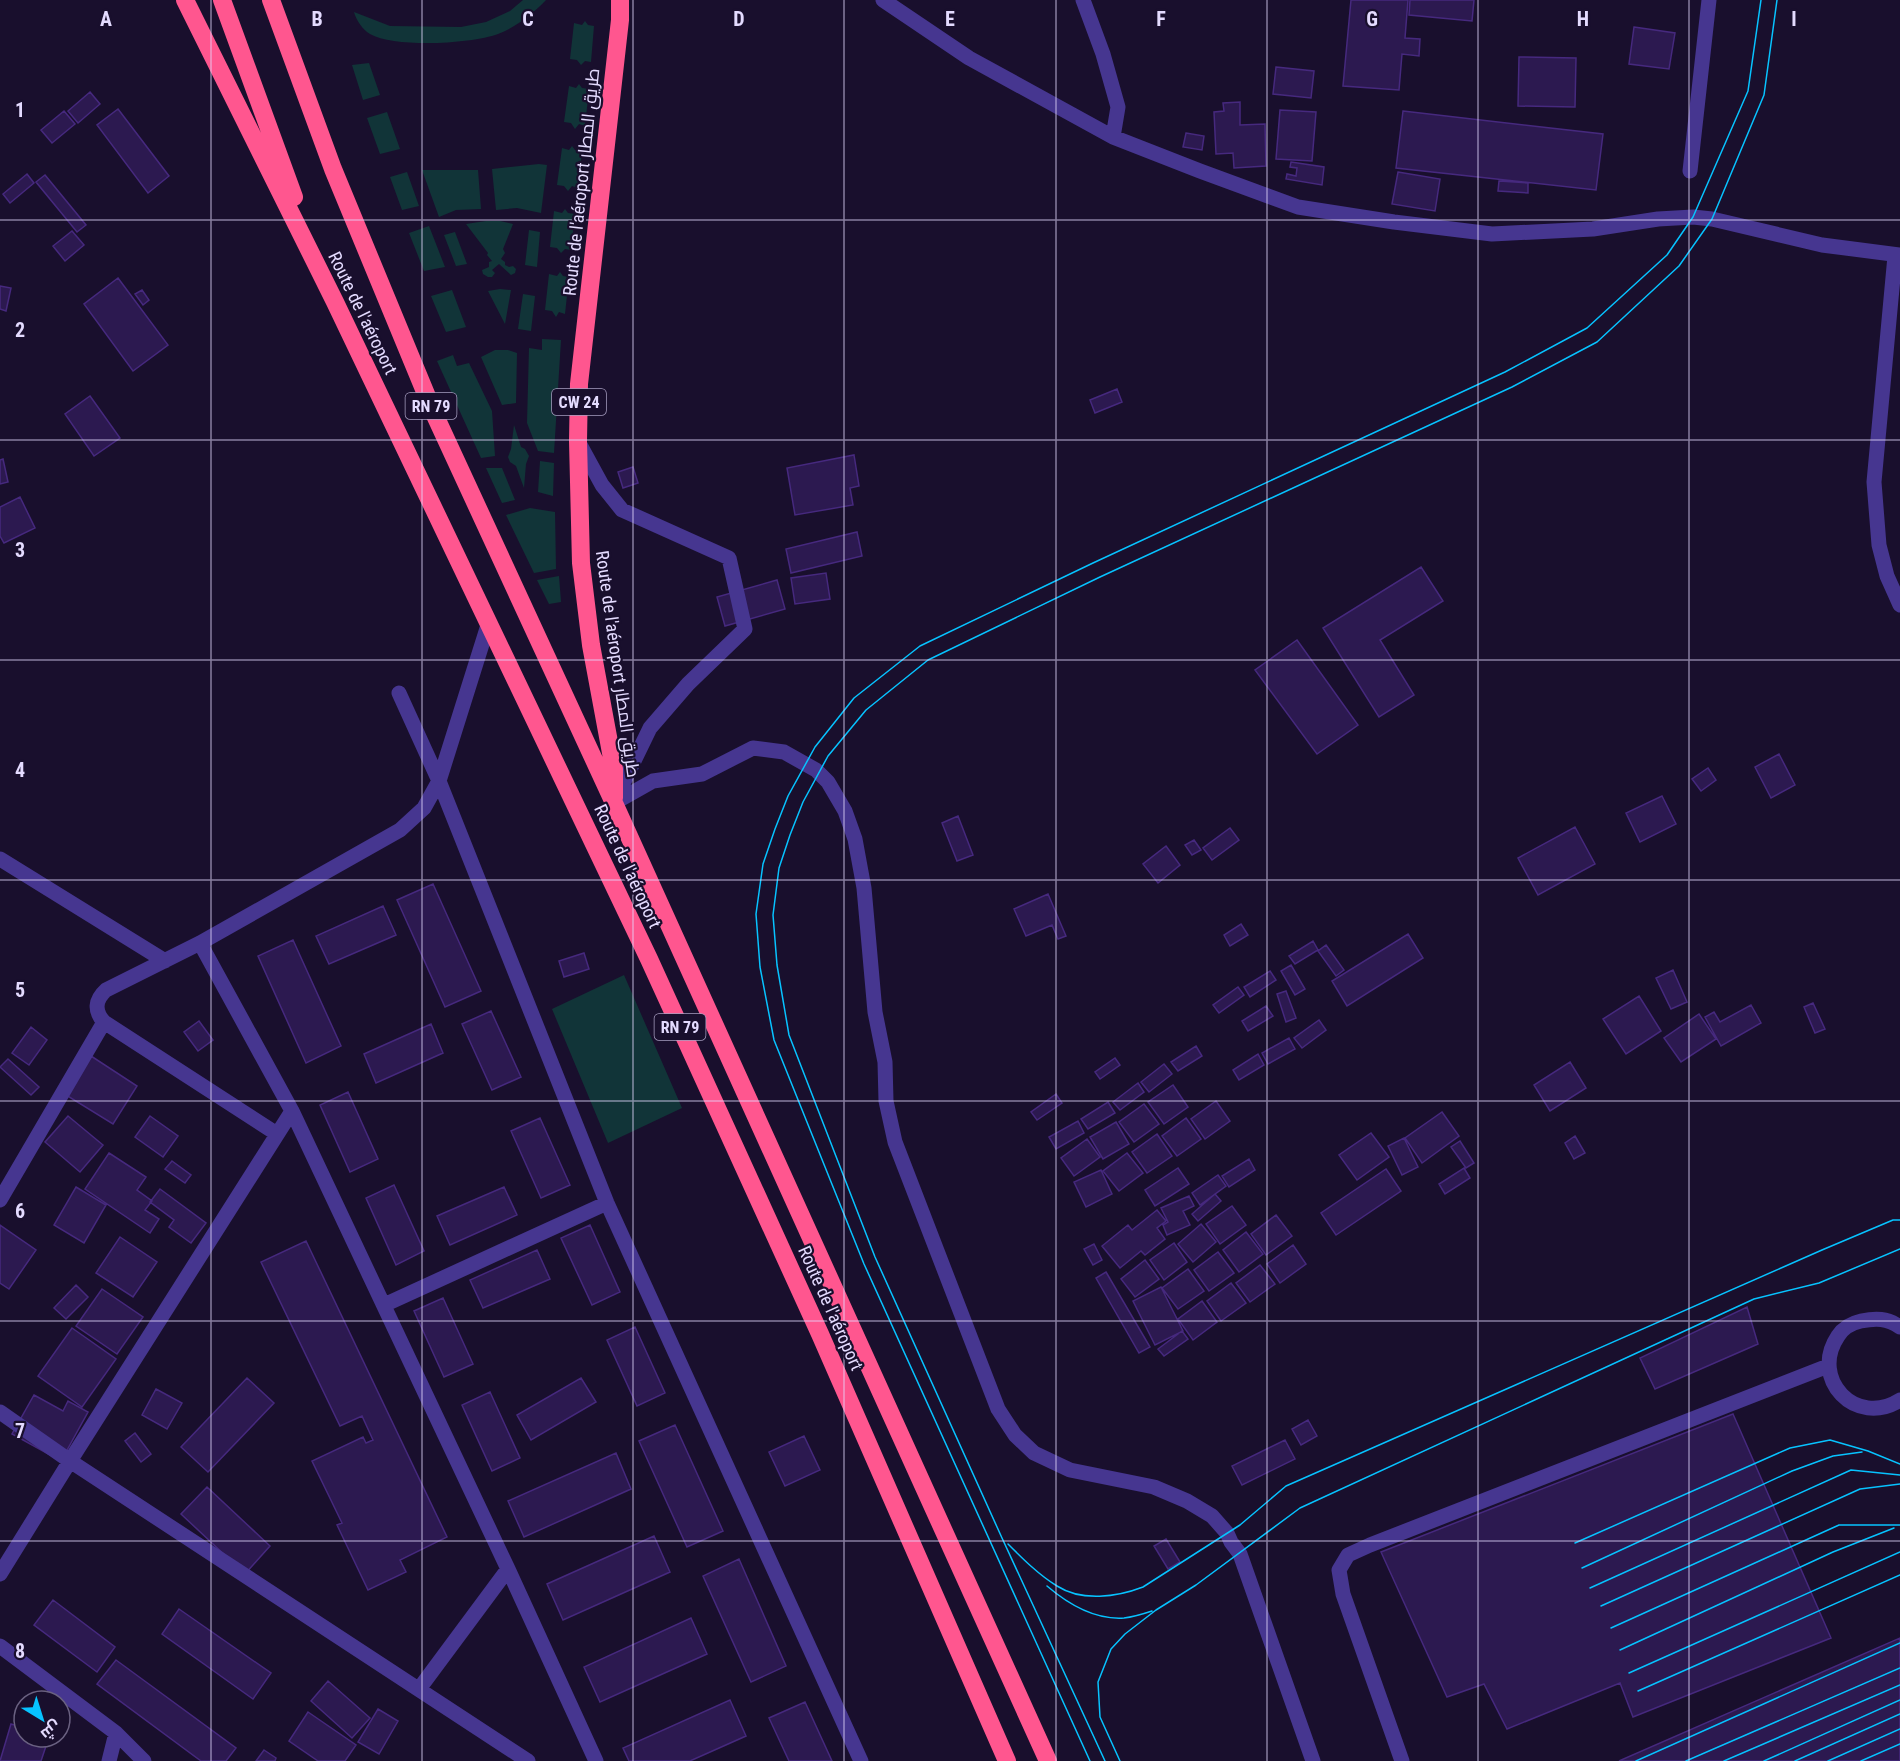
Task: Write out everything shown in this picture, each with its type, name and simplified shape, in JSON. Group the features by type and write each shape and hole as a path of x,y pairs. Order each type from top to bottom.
{"highway":[{"name":"Route de l'aéroport","path":"185,0 335,302 649,959 811,1313 1007,1761"},
{"name":"RN 79","path":"222,0 335,302"},
{"name":"RN 79","path":"271,0 333,169 433,411 614,803"},
{"name":"Route de l'aéroport طريق المطار","path":"620,0 620,20 579,384 581,563 591,645 614,769 614,803 730,1060"},
{"name":"Route de l'aéroport","path":"730,1060 1048,1761"}],"street":[{"path":"883,0 969,58 1113,137 1298,207 1492,234 1593,229 1658,219 1693,217 1712,219 1788,239 1898,256 1874,482 1879,545 1887,576 1900,605"},
{"path":"1083,0 1103,54 1118,107 1113,137"},
{"path":"1690,171 1709,0"},
{"path":"578,441 602,485 622,510 729,558 745,629 688,684 650,728 614,803"},
{"path":"277,1134 104,1022 96,1008 98,999 103,993 200,943 400,830 424,808 439,782 489,622"},
{"path":"399,693 439,782 607,1203 861,1761"},
{"path":"614,803 653,780 702,774 753,748 784,752 816,771 828,782 845,810 855,839 864,888 875,1012 885,1062 886,1101 896,1142 998,1409 1015,1435 1034,1453 1070,1470 1154,1487 1212,1516 1227,1533 1240,1554 1313,1761"},
{"path":"0,859 165,960"},
{"path":"200,943 292,1111 596,1761"},
{"path":"0,1200 104,1022"},
{"path":"0,1574 292,1111"},
{"path":"384,1305 607,1203"},
{"path":"1900,1327 1877,1318 1854,1322 1841,1332 1832,1345 1828,1366 1833,1384 1842,1397 1856,1405 1871,1409 1891,1406 1900,1400"},
{"path":"1402,1761 1343,1594 1339,1570 1348,1555 1381,1540 1828,1366"},
{"path":"0,1412 70,1461 528,1761"},
{"path":"419,1689 508,1569"},
{"path":"0,1646 117,1733 144,1761"},
{"path":"110,1761 117,1733"}],"green space":[{"path":"523,0 546,0 524,20 505,31 486,37 452,42 414,43 382,38 365,30 354,12 390,26 461,27 486,22 510,11"},
{"path":"585,21 588,25 594,26 591,62 585,61 581,65 577,60 570,59 574,23 582,25"},
{"path":"369,63 380,95 363,100 352,65"},
{"path":"579,84 582,88 589,89 585,126 579,124 575,129 571,123 564,122 569,86 576,88"},
{"path":"387,112 400,149 380,154 367,118"},
{"path":"572,146 575,150 582,152 578,188 572,186 568,191 564,186 557,185 562,148 569,150"},
{"path":"547,165 541,213 517,208 496,210 492,169"},
{"path":"422,170 478,170 481,209 456,210 439,217"},
{"path":"407,172 419,206 402,210 390,177"},
{"path":"565,209 568,213 575,214 571,250 565,249 561,253 557,248 550,247 554,211 562,213"},
{"path":"486,221 513,224 503,249 505,253 501,259 505,265 516,269 515,273 511,275 499,264 492,270 495,273 492,277 483,274 482,270 489,267 489,262 492,261 466,224"},
{"path":"429,226 445,267 424,271 409,233"},
{"path":"529,230 540,232 537,267 525,265"},
{"path":"455,232 467,264 456,266 444,235"},
{"path":"560,272 563,276 569,277 565,314 559,312 556,317 552,311 545,310 549,274 557,276"},
{"path":"452,290 466,327 446,332 431,296"},
{"path":"511,290 505,324 488,291"},
{"path":"523,294 535,296 531,331 518,329"},
{"path":"542,339 561,340 554,453 538,451 527,423 529,348 542,350"},
{"path":"495,350 517,353 516,403 502,405 481,357"},
{"path":"453,355 457,366 469,363 492,411 495,456 481,458 437,361"},
{"path":"514,425 521,447 529,456 524,488 516,466 510,462 508,457"},
{"path":"540,461 554,463 553,496 538,492"},
{"path":"486,468 502,468 515,500 502,503"},
{"path":"530,508 555,512 556,569 534,573 506,515"},
{"path":"559,576 561,602 549,604 537,580"},
{"path":"624,975 682,1108 608,1143 552,1009"}],"building":[{"path":"1351,0 1408,0 1405,38 1420,39 1419,56 1402,54 1399,90 1343,86"},
{"path":"1410,0 1474,0 1472,21 1409,15"},
{"path":"1634,27 1675,33 1669,69 1629,64"},
{"path":"1519,57 1576,58 1575,107 1518,106"},
{"path":"1276,67 1314,71 1311,98 1273,94"},
{"path":"90,92 100,104 78,123 68,111"},
{"path":"1240,102 1240,125 1265,124 1266,166 1234,168 1233,153 1216,154 1214,112 1224,111 1223,103"},
{"path":"118,109 169,176 148,193 97,125"},
{"path":"1280,110 1316,112 1312,161 1276,159"},
{"path":"64,111 75,124 52,143 41,130"},
{"path":"1403,111 1603,134 1596,190 1396,168"},
{"path":"1186,133 1204,136 1202,150 1183,147"},
{"path":"1291,162 1324,167 1322,185 1286,179 1287,174 1296,176 1297,168 1290,167"},
{"path":"1398,172 1440,179 1435,211 1392,204"},
{"path":"27,174 34,183 10,203 3,194"},
{"path":"45,175 86,225 77,232 36,182"},
{"path":"1499,181 1528,183 1528,193 1498,191"},
{"path":"72,231 84,245 65,261 53,246"},
{"path":"118,278 168,345 133,371 84,304"},
{"path":"0,286 11,288 6,311 0,309"},
{"path":"142,290 149,300 143,305 135,294"},
{"path":"1117,389 1122,402 1095,413 1090,400"},
{"path":"90,396 120,438 94,456 65,414"},
{"path":"854,455 859,486 850,488 853,505 795,515 787,468"},
{"path":"3,459 8,482 0,484 0,460"},
{"path":"633,467 638,483 623,488 618,472"},
{"path":"20,497 35,528 4,543 0,536 0,507"},
{"path":"857,532 862,556 791,573 786,549"},
{"path":"1421,567 1443,601 1380,640 1414,695 1379,717 1323,628"},
{"path":"826,573 830,599 795,604 791,578"},
{"path":"777,580 785,609 725,626 717,597"},
{"path":"1297,640 1358,725 1317,754 1255,670"},
{"path":"1779,754 1795,785 1771,798 1755,767"},
{"path":"1708,768 1716,780 1701,791 1692,779"},
{"path":"1662,796 1676,824 1640,842 1626,813"},
{"path":"958,816 973,855 957,861 942,823"},
{"path":"1575,827 1595,864 1538,895 1518,858"},
{"path":"1230,828 1239,840 1212,860 1203,848"},
{"path":"1194,840 1201,850 1192,855 1185,845"},
{"path":"1166,846 1180,865 1158,883 1143,864"},
{"path":"433,884 481,991 445,1007 397,900"},
{"path":"1048,894 1066,936 1058,939 1052,925 1026,936 1014,909"},
{"path":"383,906 396,935 329,964 316,936"},
{"path":"1241,924 1248,935 1230,946 1224,935"},
{"path":"1408,934 1423,958 1347,1006 1332,981"},
{"path":"293,940 341,1046 306,1063 258,956"},
{"path":"1313,941 1318,950 1295,964 1289,956"},
{"path":"1326,945 1344,970 1336,976 1318,951"},
{"path":"584,953 589,969 564,977 559,961"},
{"path":"1291,965 1305,989 1295,995 1281,971"},
{"path":"1673,970 1687,1002 1671,1009 1656,978"},
{"path":"1270,971 1276,980 1250,997 1244,987"},
{"path":"1238,987 1244,995 1219,1013 1213,1005"},
{"path":"1286,991 1296,1018 1286,1022 1277,994"},
{"path":"1639,996 1661,1031 1626,1054 1603,1019"},
{"path":"1813,1003 1825,1029 1815,1033 1804,1007"},
{"path":"1751,1005 1761,1023 1721,1046 1705,1017 1714,1012 1720,1022"},
{"path":"1266,1006 1273,1016 1248,1031 1242,1021"},
{"path":"491,1011 521,1077 492,1090 462,1024"},
{"path":"1699,1014 1716,1039 1681,1062 1664,1038"},
{"path":"1319,1020 1326,1030 1302,1048 1294,1038"},
{"path":"199,1021 213,1040 198,1051 184,1032"},
{"path":"431,1024 443,1053 376,1083 364,1054"},
{"path":"31,1027 47,1040 29,1065 12,1053"},
{"path":"1289,1038 1295,1049 1268,1064 1262,1053"},
{"path":"1196,1046 1202,1056 1178,1071 1171,1062"},
{"path":"1258,1054 1264,1065 1239,1080 1233,1070"},
{"path":"91,1056 137,1086 113,1124 66,1095"},
{"path":"1115,1058 1120,1065 1100,1079 1095,1072"},
{"path":"8,1059 39,1087 31,1095 0,1067"},
{"path":"1570,1062 1586,1088 1550,1111 1534,1085"},
{"path":"1164,1064 1172,1074 1149,1092 1141,1082"},
{"path":"1138,1083 1144,1092 1120,1110 1113,1102"},
{"path":"1173,1085 1188,1107 1164,1124 1148,1102"},
{"path":"348,1092 378,1159 350,1172 320,1105"},
{"path":"1056,1094 1062,1103 1037,1120 1031,1112"},
{"path":"1216,1101 1230,1121 1205,1139 1191,1119"},
{"path":"1108,1102 1115,1113 1088,1129 1081,1119"},
{"path":"1144,1104 1159,1124 1134,1142 1119,1122"},
{"path":"1442,1112 1459,1136 1422,1163 1405,1138"},
{"path":"68,1116 103,1145 80,1172 45,1142"},
{"path":"150,1116 178,1136 163,1157 135,1137"},
{"path":"540,1118 570,1185 541,1198 511,1131"},
{"path":"1186,1118 1201,1139 1177,1156 1162,1136"},
{"path":"1078,1121 1084,1133 1056,1149 1049,1137"},
{"path":"1116,1122 1129,1144 1103,1159 1090,1137"},
{"path":"1371,1133 1389,1157 1357,1180 1339,1155"},
{"path":"1157,1134 1172,1156 1147,1173 1132,1152"},
{"path":"1575,1136 1585,1153 1574,1159 1565,1143"},
{"path":"1404,1138 1418,1167 1402,1175 1388,1146"},
{"path":"1087,1139 1100,1157 1074,1176 1061,1158"},
{"path":"1460,1141 1474,1163 1466,1168 1451,1147"},
{"path":"109,1153 146,1177 137,1190 152,1201 145,1210 159,1219 150,1233 85,1189"},
{"path":"1127,1153 1143,1173 1119,1191 1103,1171"},
{"path":"1249,1159 1255,1170 1229,1187 1222,1176"},
{"path":"172,1161 191,1175 185,1183 165,1169"},
{"path":"1178,1168 1189,1184 1155,1206 1145,1190"},
{"path":"1464,1168 1470,1178 1445,1194 1439,1184"},
{"path":"1386,1169 1401,1191 1336,1235 1321,1213"},
{"path":"1101,1170 1112,1194 1086,1207 1074,1182"},
{"path":"1218,1175 1226,1186 1200,1205 1192,1193"},
{"path":"394,1185 424,1251 396,1265 366,1198"},
{"path":"76,1187 106,1205 84,1243 54,1225"},
{"path":"504,1187 517,1215 450,1245 437,1216"},
{"path":"160,1189 206,1223 191,1243 169,1227 174,1220 150,1202"},
{"path":"1215,1194 1221,1201 1198,1221 1192,1214"},
{"path":"1189,1196 1194,1206 1183,1211 1190,1225 1167,1235 1163,1225 1168,1222 1161,1208"},
{"path":"1232,1206 1246,1225 1220,1244 1206,1224"},
{"path":"1157,1210 1166,1221 1157,1228 1165,1239 1145,1255 1141,1251 1120,1268 1102,1246 1128,1225 1132,1230"},
{"path":"1276,1215 1292,1236 1266,1255 1251,1234"},
{"path":"1201,1224 1216,1242 1193,1262 1178,1244"},
{"path":"0,1225 36,1250 9,1289 0,1283"},
{"path":"590,1225 620,1292 592,1305 561,1238"},
{"path":"1246,1232 1263,1254 1239,1272 1223,1250"},
{"path":"120,1237 157,1262 133,1297 96,1273"},
{"path":"306,1241 447,1537 400,1560 406,1572 368,1590 337,1525 342,1523 312,1461 363,1437 366,1443 373,1440 362,1416 340,1426 261,1262"},
{"path":"1174,1243 1187,1262 1164,1280 1150,1260"},
{"path":"1094,1244 1102,1260 1093,1265 1084,1249"},
{"path":"1293,1245 1306,1264 1280,1283 1267,1264"},
{"path":"537,1250 550,1279 483,1308 470,1280"},
{"path":"1218,1252 1234,1273 1209,1291 1194,1270"},
{"path":"1145,1260 1159,1279 1135,1297 1121,1279"},
{"path":"1260,1265 1275,1284 1250,1302 1236,1283"},
{"path":"1188,1269 1204,1291 1178,1309 1162,1288"},
{"path":"1106,1272 1150,1347 1139,1353 1096,1278"},
{"path":"1231,1283 1246,1303 1221,1321 1207,1301"},
{"path":"76,1285 88,1297 66,1319 54,1308"},
{"path":"1161,1287 1183,1331 1155,1345 1133,1301"},
{"path":"102,1289 143,1317 117,1354 76,1326"},
{"path":"443,1298 473,1364 444,1377 414,1311"},
{"path":"1202,1301 1217,1322 1193,1340 1178,1319"},
{"path":"1747,1307 1758,1344 1655,1389 1640,1358"},
{"path":"635,1327 665,1393 637,1406 607,1340"},
{"path":"72,1328 116,1359 82,1407 38,1376"},
{"path":"1182,1331 1188,1339 1164,1356 1158,1349"},
{"path":"247,1378 274,1403 208,1472 181,1447"},
{"path":"581,1378 596,1402 531,1440 517,1415"},
{"path":"156,1389 182,1403 167,1429 142,1415"},
{"path":"490,1392 520,1458 492,1471 462,1405"},
{"path":"34,1395 63,1411 68,1401 88,1412 61,1461 12,1434"},
{"path":"1733,1414 1831,1638 1633,1717 1620,1683 1507,1729 1484,1684 1447,1697 1381,1552"},
{"path":"1308,1420 1317,1436 1301,1445 1292,1429"},
{"path":"675,1425 723,1531 687,1547 639,1441"},
{"path":"135,1433 151,1454 141,1462 125,1441"},
{"path":"804,1436 820,1470 785,1486 769,1452"},
{"path":"1285,1440 1295,1459 1242,1485 1232,1466"},
{"path":"616,1453 631,1489 524,1537 508,1501"},
{"path":"207,1487 270,1546 245,1574 181,1514"},
{"path":"654,1536 670,1572 563,1620 547,1584"},
{"path":"1166,1539 1180,1562 1168,1569 1154,1546"},
{"path":"739,1559 786,1666 751,1682 703,1576"},
{"path":"53,1600 115,1647 97,1672 34,1625"},
{"path":"179,1609 271,1673 253,1699 162,1634"},
{"path":"691,1618 707,1654 600,1702 584,1667"},
{"path":"1900,1638 1900,1761 1619,1761"},
{"path":"116,1660 236,1748 226,1761 201,1761 97,1684"},
{"path":"328,1681 370,1718 352,1738 311,1701"},
{"path":"730,1700 746,1736 690,1761 629,1761 623,1748"},
{"path":"805,1702 832,1761 789,1761 769,1718"},
{"path":"378,1709 398,1721 379,1754 358,1742"},
{"path":"308,1712 356,1745 345,1761 318,1761 289,1741"},
{"path":"11,1724 12,1749 45,1749 41,1761 0,1761"},
{"path":"264,1750 276,1758 275,1761 256,1761"}],"tram line":[{"path":"1090,1761 864,1264 774,1040 760,967 756,914 763,864 775,829 788,796 815,747 854,698 920,646 1505,372 1587,328 1667,255 1693,217 1748,91 1761,0"},
{"path":"1105,1761 875,1257 789,1035 777,965 773,915 779,868 790,835 803,802 828,756 866,710 928,660 1100,577 1512,387 1597,342 1679,266 1712,219 1764,95 1777,0"},
{"path":"1008,1544 1044,1577 1067,1591 1100,1596 1143,1587 1240,1525 1286,1486 1822,1250 1893,1220 1900,1220"},
{"path":"1120,1761 1100,1717 1098,1682 1111,1649 1125,1634 1156,1610 1196,1585 1300,1508 1754,1299 1819,1283 1900,1249"},
{"path":"1575,1543 1790,1448 1830,1440 1868,1451 1900,1464"},
{"path":"1582,1568 1792,1471 1833,1456 1862,1452"},
{"path":"1590,1588 1851,1470 1900,1475"},
{"path":"1601,1606 1860,1489 1900,1484"},
{"path":"1611,1628 1839,1525 1900,1525"},
{"path":"1620,1650 1833,1552 1894,1528"},
{"path":"1629,1673 1900,1552"},
{"path":"1638,1691 1900,1575"},
{"path":"1047,1586 1073,1605 1092,1614 1124,1618 1152,1611"},
{"path":"1636,1761 1900,1643"},
{"path":"1686,1761 1900,1668"},
{"path":"1724,1761 1900,1685"},
{"path":"1764,1761 1900,1700"},
{"path":"1795,1761 1900,1714"},
{"path":"1828,1761 1900,1729"},
{"path":"1861,1761 1900,1744"}]}
